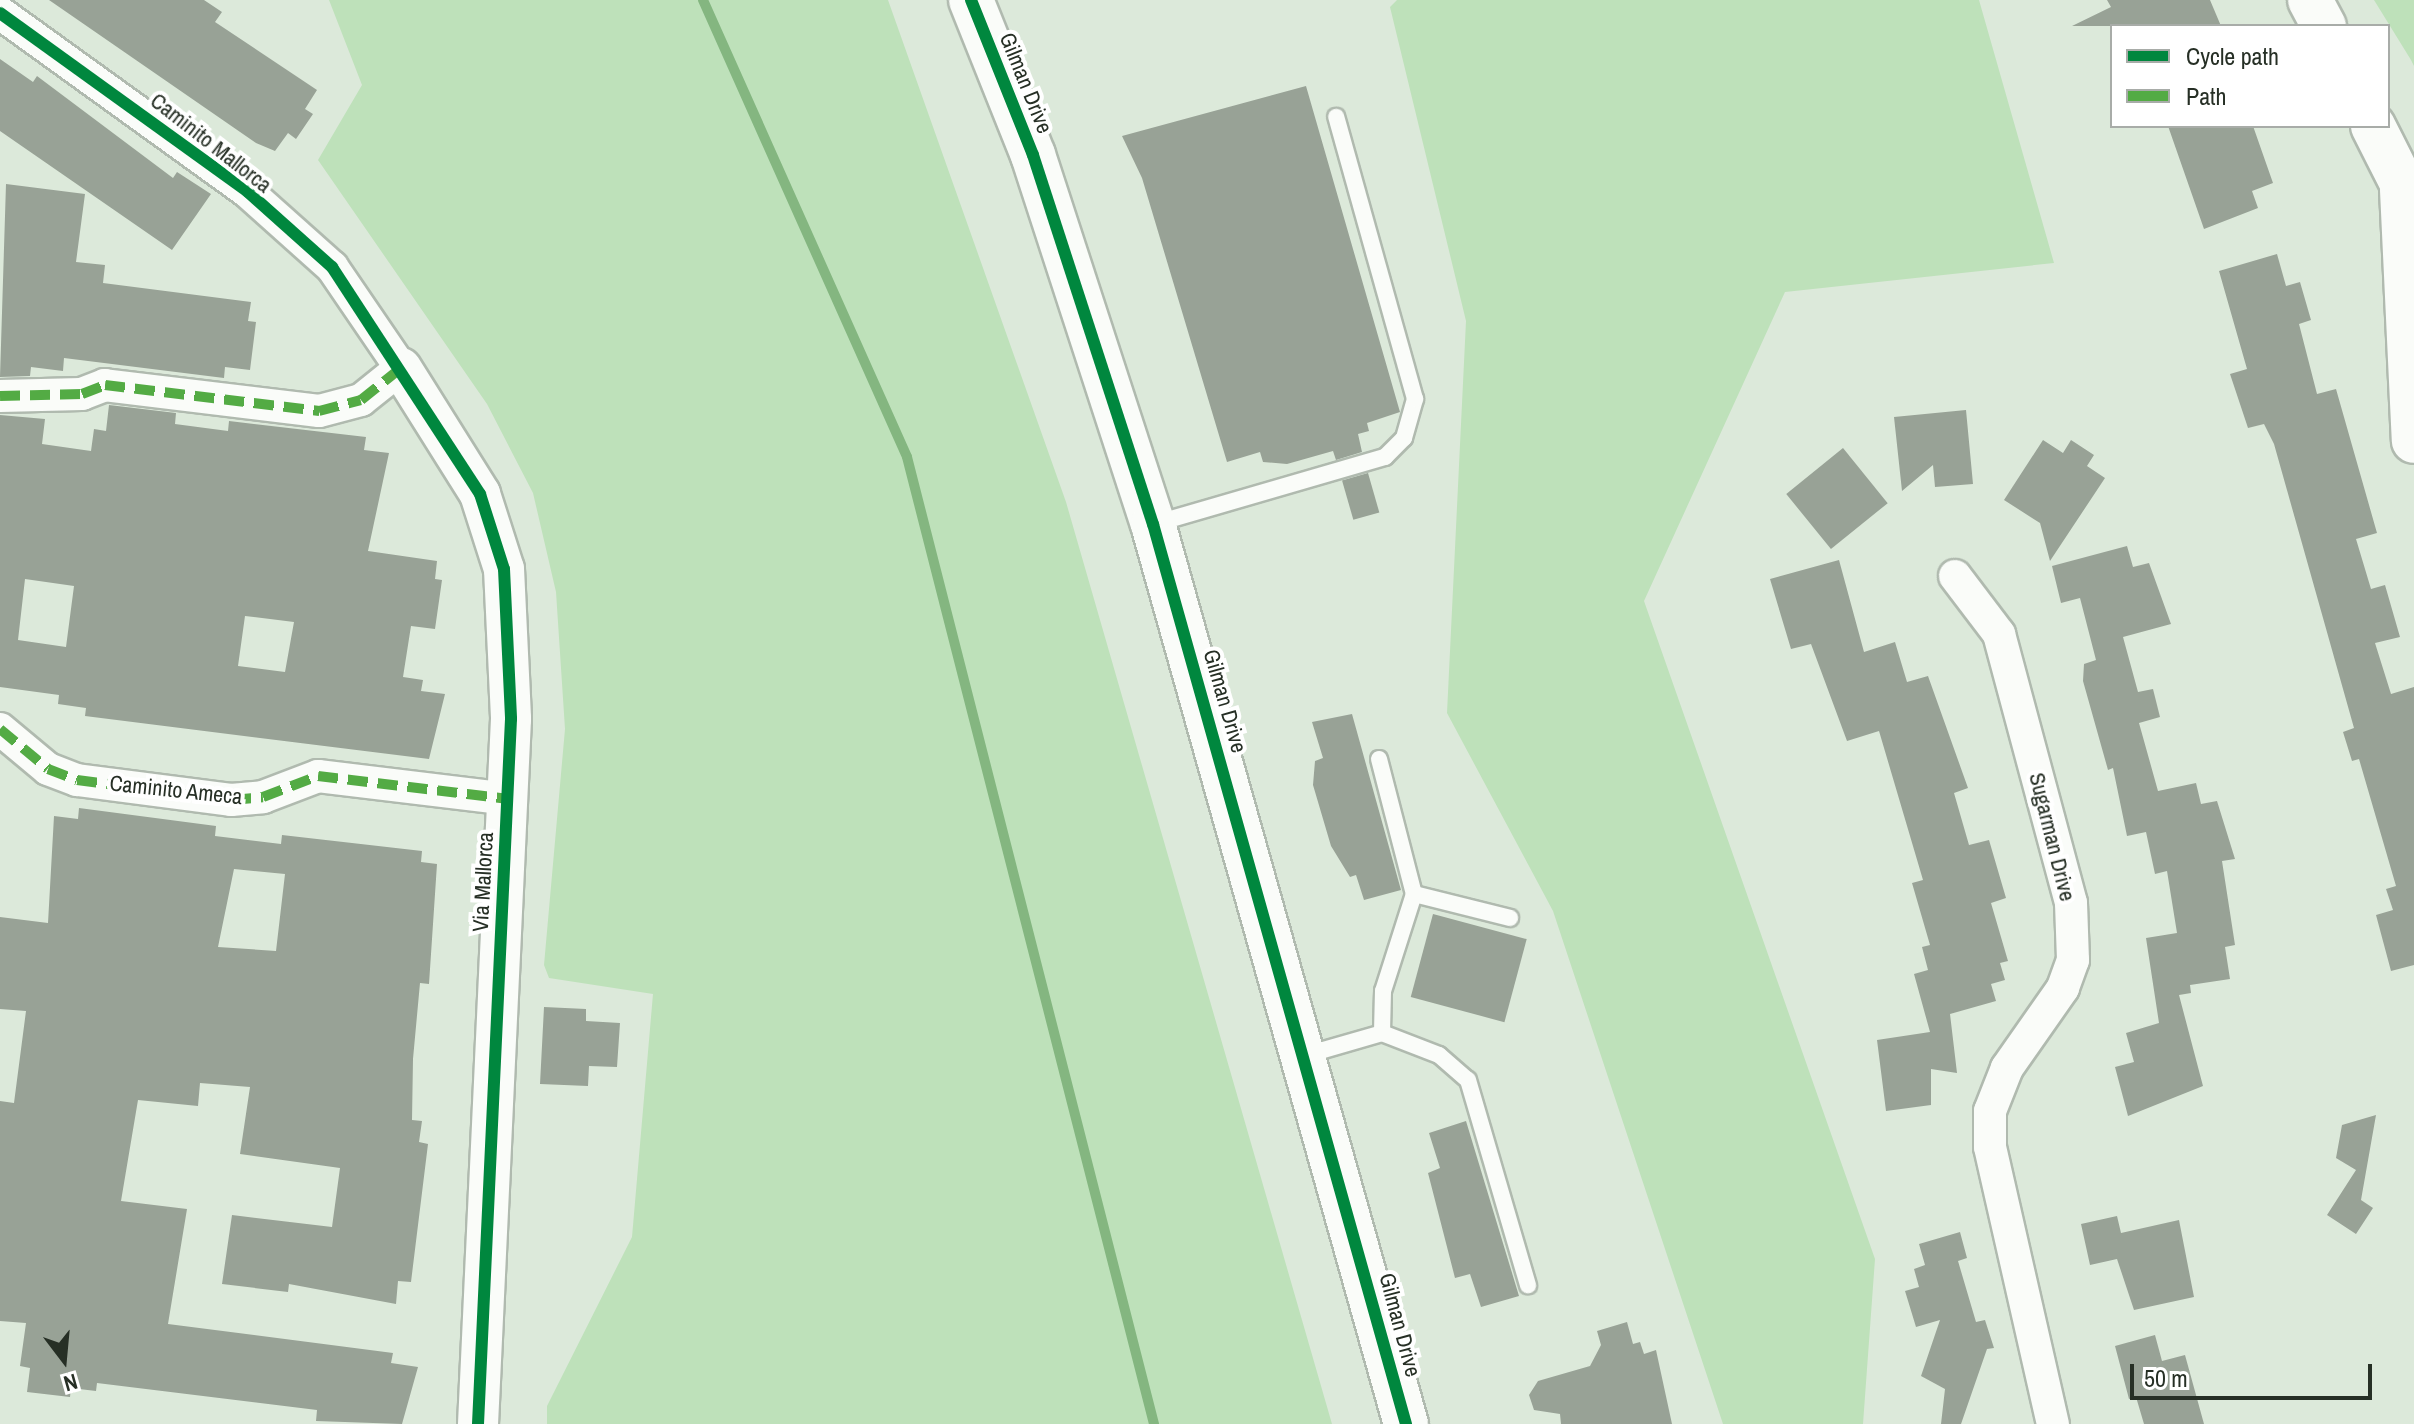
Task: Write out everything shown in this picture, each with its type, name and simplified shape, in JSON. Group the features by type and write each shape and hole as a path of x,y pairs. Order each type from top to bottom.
{"main road":[{"name":"Gilman Drive","path":"971,0 1033,155 1153,524 1306,1055 1406,1424"},
{"path":"2310,0 2323,24"},
{"path":"2374,128 2408,199 2414,441"}],"street":[{"name":"Caminito Mallorca","path":"0,13 248,192 332,267 401,368"},
{"path":"0,396 82,394 105,385 319,411 361,400 401,368"},
{"name":"Via Mallorca","path":"401,368 480,494 504,569 511,679 478,1424"},
{"name":"Sugarman Drive","path":"1955,576 1999,634 2071,903 2073,960 2063,988 2007,1068 1990,1111 1990,1147 2053,1424"},
{"name":"Caminito Ameca","path":"0,729 48,769 77,780 231,800 263,797 318,776 507,799"}],"lane":[{"path":"1153,524 1385,457 1404,438 1415,399 1336,117"},
{"path":"1379,759 1414,894 1383,991 1382,1033"},
{"path":"1414,894 1510,918"},
{"path":"1306,1055 1382,1033 1439,1055 1468,1080 1528,1285"}],"green space":[{"path":"329,0 888,0 1066,502 1332,1424 547,1424 547,1406 632,1237 653,994 549,978 544,965 565,729 556,592 533,493 487,404 318,160 362,85"},
{"path":"1397,0 1979,0 2054,263 1785,292 1644,601 1875,1259 1863,1424 1723,1424 1553,911 1447,713 1466,321 1390,7"},
{"path":"2374,0 2414,0 2414,66 2390,24"}],"building":[{"path":"49,0 204,0 222,12 215,22 317,90 305,109 313,114 296,139 288,133 275,151 256,143"},
{"path":"2107,0 2210,0 2220,24 2072,26 2111,7"},
{"path":"0,59 33,82 37,76 173,178 177,172 211,194 172,250 0,131"},
{"path":"1306,86 1400,412 1367,423 1369,431 1358,434 1362,452 1336,460 1333,451 1287,464 1263,462 1260,452 1227,462 1142,178 1122,136"},
{"path":"2169,128 2254,128 2273,183 2252,191 2258,208 2204,229"},
{"path":"6,184 85,194 76,262 105,265 103,283 251,302 248,321 256,322 250,370 225,367 224,378 64,358 63,371 31,367 30,376 0,377"},
{"path":"2277,254 2286,286 2300,282 2311,320 2299,324 2317,394 2336,389 2377,533 2356,539 2371,589 2385,585 2400,637 2375,643 2391,694 2414,687 2414,965 2391,971 2376,915 2393,910 2386,889 2396,886 2359,759 2352,761 2343,732 2354,728 2274,444 2264,424 2248,428 2230,374 2247,369 2219,271"},
{"path":"109,405 176,413 175,424 228,431 229,421 366,437 364,450 389,453 368,551 437,561 435,579 442,580 435,629 411,626 403,677 423,680 421,691 445,694 429,759 85,716 86,708 58,704 59,695 0,687 0,415 45,419 42,444 91,451 94,429 106,431","holes":["25,579 74,586 66,647 18,640","245,616 294,622 285,672 238,666"]},
{"path":"1966,410 1973,484 1935,487 1933,465 1902,491 1894,417"},
{"path":"2043,440 2063,453 2071,440 2094,455 2087,466 2105,478 2050,561 2040,523 2004,500"},
{"path":"1843,448 1888,503 1831,549 1786,494"},
{"path":"1368,473 1379,512 1353,520 1342,480"},
{"path":"2127,546 2133,567 2149,563 2171,624 2123,637 2138,692 2153,689 2160,717 2139,723 2158,791 2196,783 2201,804 2217,801 2235,859 2222,861 2235,945 2225,947 2230,979 2190,985 2191,993 2179,995 2203,1086 2128,1116 2115,1067 2134,1062 2126,1033 2159,1023 2146,938 2177,933 2167,871 2155,874 2146,832 2127,836 2113,768 2108,770 2083,681 2084,664 2096,660 2080,598 2061,603 2052,566"},
{"path":"1839,560 1864,652 1895,642 1907,682 1928,676 1968,788 1954,793 1969,845 1989,840 2006,898 1991,903 2008,961 2000,963 2005,980 1991,984 1996,1001 1950,1014 1957,1073 1931,1069 1931,1105 1886,1111 1877,1040 1930,1032 1914,974 1928,970 1922,947 1930,945 1912,883 1923,880 1879,731 1847,741 1811,644 1791,649 1770,579"},
{"path":"1352,714 1401,890 1364,900 1356,875 1350,877 1331,846 1313,785 1315,761 1323,758 1312,722"},
{"path":"79,808 216,826 215,836 281,844 282,835 422,851 421,862 437,864 429,984 420,983 413,1059 412,1120 422,1121 419,1142 428,1144 411,1282 398,1281 396,1304 289,1284 288,1292 222,1284 232,1215 332,1227 340,1168 240,1154 250,1087 200,1083 198,1106 138,1100 121,1201 187,1209 168,1324 393,1353 391,1363 418,1367 402,1424 316,1421 317,1410 97,1383 96,1391 71,1388 70,1397 27,1392 30,1368 20,1366 26,1323 0,1321 0,1101 14,1103 26,1011 0,1009 0,917 48,923 54,816 78,819","holes":["234,869 285,874 276,951 218,947"]},
{"path":"1433,914 1527,939 1504,1022 1411,997"},
{"path":"544,1007 586,1009 586,1021 620,1023 617,1067 589,1066 588,1086 540,1084"},
{"path":"2376,1115 2361,1200 2373,1208 2356,1234 2327,1215 2356,1170 2336,1158 2342,1125"},
{"path":"1466,1121 1519,1296 1481,1307 1470,1274 1455,1278 1428,1173 1440,1168 1429,1133"},
{"path":"2117,1216 2121,1233 2179,1220 2194,1297 2134,1310 2117,1259 2090,1265 2081,1224"},
{"path":"1960,1232 1967,1258 1958,1261 1976,1322 1985,1320 1994,1348 1987,1349 1961,1424 1941,1424 1945,1389 1921,1376 1940,1320 1916,1327 1905,1291 1919,1287 1914,1269 1925,1265 1919,1244"},
{"path":"1627,1322 1633,1344 1640,1342 1644,1354 1656,1350 1672,1424 1561,1424 1560,1414 1534,1410 1529,1395 1538,1381 1590,1366 1601,1345 1597,1331"},
{"path":"2155,1335 2162,1361 2185,1355 2204,1424 2144,1424 2136,1397 2129,1399 2115,1346"}],"waterway":[{"path":"703,0 907,457 1154,1424"}],"marked path":[{"path":"0,396 82,394 105,385 319,411 361,400 401,368"},
{"path":"0,729 48,769 77,780 231,800 263,797 318,776 507,799"}],"cycle path":[{"path":"971,0 1033,155 1153,524 1406,1424"},
{"path":"0,13 248,192 332,267 480,494 504,569 511,719 478,1424"}]}
